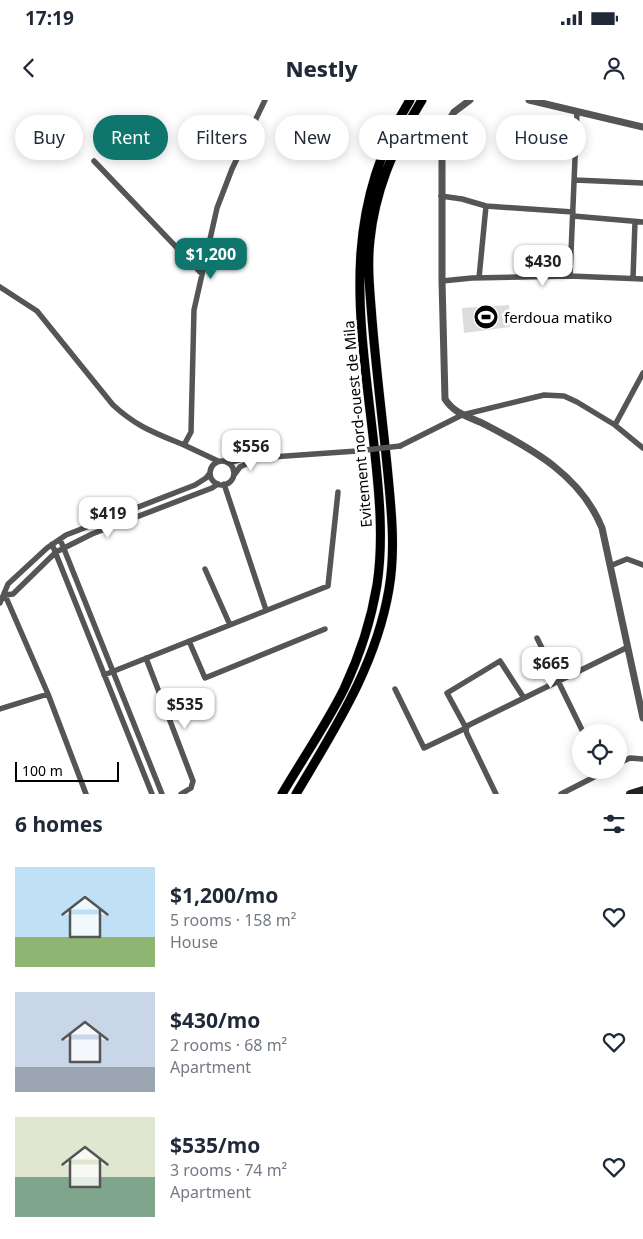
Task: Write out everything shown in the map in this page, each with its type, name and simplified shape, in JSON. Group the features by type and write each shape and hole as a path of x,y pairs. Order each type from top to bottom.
{"highway":[{"name":"Evitement nord-ouest de Mila","path":"282,794 343,690 368,626 377,585 380,556 380,495 361,326 360,250 366,205 375,172 386,145 410,100"},
{"path":"296,794 354,695 381,625 389,589 392,559 391,515 371,306 369,277 370,240 383,178 395,147 422,100"}],"main road":[{"path":"630,794 643,790"}],"street":[{"path":"184,445 191,432 194,310 217,208 232,169 265,100"},
{"path":"470,100 454,112 447,121 442,133 441,196 445,399 453,409 462,415 520,442 544,457 585,496 595,511 602,528 643,718"},
{"path":"529,100 643,127"},
{"path":"570,276 577,112"},
{"path":"94,161 202,274"},
{"path":"574,180 643,183"},
{"path":"441,196 462,199 486,206 643,222"},
{"path":"479,278 486,206"},
{"path":"633,278 635,222"},
{"path":"442,282 479,278 570,276 643,279"},
{"path":"0,287 37,311 113,405 127,417 141,426 218,461 225,461 231,465 234,472 232,479"},
{"path":"615,425 643,373"},
{"path":"228,463 242,459 400,446 462,415 544,395 564,396 577,402 615,425 643,448"},
{"path":"5,594 13,594 56,552 63,548 92,534 212,488 232,479 240,467 251,460 266,458"},
{"path":"0,603 8,584 52,544 66,535 194,485 206,478 212,466 218,461"},
{"path":"210,473 212,480 221,484 266,610"},
{"path":"104,675 328,586 338,492"},
{"path":"60,539 162,794"},
{"path":"52,544 152,794"},
{"path":"610,566 627,559 643,565"},
{"path":"205,569 230,625"},
{"path":"5,594 48,694 86,794"},
{"path":"189,641 205,678 325,629"},
{"path":"537,638 579,724"},
{"path":"395,689 424,748 628,647"},
{"path":"146,658 194,781 192,787 183,794"},
{"path":"496,794 467,734 466,728 447,693 500,661 524,698"},
{"path":"0,709 48,694"},
{"path":"627,759 643,759"},
{"path":"561,794 588,779"}],"shaded area":[{"name":"ferdoua matiko","path":"509,305 510,327 464,333 462,308"}],"place":[{"name":"ferdoua matiko","path":"486,317"}]}
